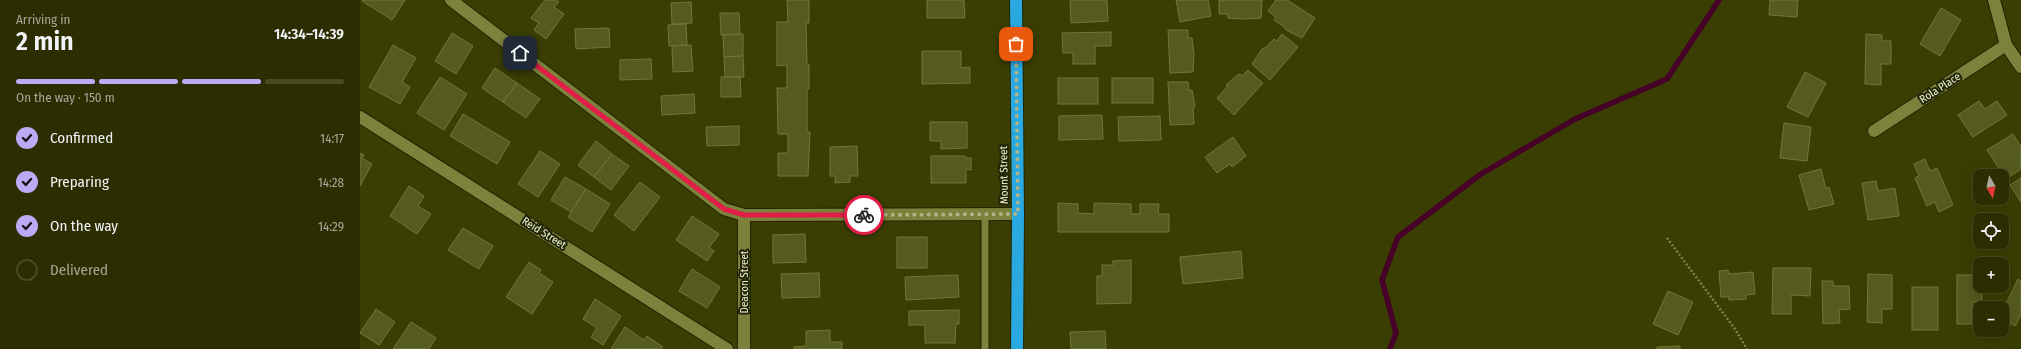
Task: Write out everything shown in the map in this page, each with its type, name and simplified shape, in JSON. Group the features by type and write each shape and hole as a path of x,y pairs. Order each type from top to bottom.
{"highway":[{"name":"Mount Street","path":"1016,0 1018,214 1017,349"}],"street":[{"path":"451,0 724,209 744,215 1018,214"},
{"path":"1994,0 2006,45 2021,67"},
{"name":"Rola Place","path":"1874,131 2006,45"},
{"name":"Reid Street","path":"360,117 727,349"},
{"name":"Deacon Street","path":"744,215 744,349"}],"lane":[{"path":"985,215 985,349"}],"path":[{"path":"1667,238 1736,329 1747,349"}],"building":[{"path":"405,0 392,20 362,1"},
{"path":"545,0 556,0 559,2 554,7 564,14 546,39 534,30 539,23 531,18"},
{"path":"787,0 809,0 809,23 806,23 807,64 809,64 809,89 807,89 807,132 810,132 808,176 778,176 778,153 788,153 788,134 778,134 777,88 787,88 787,65 777,66 777,22 788,22"},
{"path":"927,0 964,0 965,18 927,18"},
{"path":"1070,0 1107,0 1108,21 1071,23"},
{"path":"1176,0 1208,0 1211,16 1180,22"},
{"path":"1219,0 1262,0 1261,18 1228,18 1228,14 1219,14"},
{"path":"1276,0 1287,0 1315,18 1302,38 1286,30 1274,20 1276,17 1268,11"},
{"path":"1770,0 1798,0 1797,17 1769,15"},
{"path":"691,2 692,23 672,24 671,3"},
{"path":"1941,8 1961,20 1940,56 1920,44"},
{"path":"720,13 739,13 740,34 721,35"},
{"path":"686,24 687,45 669,46 668,25"},
{"path":"609,28 610,47 576,49 575,29"},
{"path":"1168,30 1188,30 1188,38 1192,38 1194,54 1193,72 1170,73"},
{"path":"1111,32 1111,46 1095,46 1095,64 1073,64 1073,53 1063,53 1062,33"},
{"path":"452,33 473,46 456,74 435,61"},
{"path":"743,34 743,56 724,57 723,35"},
{"path":"1282,34 1298,47 1270,80 1252,64 1262,49 1274,39 1277,41"},
{"path":"1866,34 1882,35 1882,41 1891,41 1891,64 1881,64 1881,85 1865,84"},
{"path":"393,45 416,58 402,82 410,87 400,104 369,87"},
{"path":"691,45 693,71 673,72 672,46"},
{"path":"922,51 961,51 961,68 970,67 970,83 922,84"},
{"path":"743,56 744,77 725,77 724,57"},
{"path":"651,59 652,79 620,80 620,60"},
{"path":"495,68 517,83 503,102 482,88"},
{"path":"1248,70 1263,83 1234,115 1217,98 1227,87 1227,84 1239,74 1242,76"},
{"path":"1805,72 1826,83 1808,117 1787,107"},
{"path":"440,77 467,94 444,130 417,113"},
{"path":"721,77 740,77 741,97 721,97"},
{"path":"1058,78 1098,78 1098,104 1058,104"},
{"path":"1112,78 1153,78 1153,103 1112,103"},
{"path":"1168,82 1188,82 1189,91 1192,90 1195,106 1193,109 1194,124 1170,125"},
{"path":"517,83 540,99 526,118 503,102"},
{"path":"694,94 695,113 662,115 661,96"},
{"path":"1979,101 1985,109 1997,101 2007,115 1973,137 1958,115"},
{"path":"463,114 510,142 497,164 450,136"},
{"path":"1102,115 1103,139 1059,140 1059,116"},
{"path":"1160,116 1161,140 1119,141 1118,117"},
{"path":"930,122 967,122 967,148 941,149 941,141 930,141"},
{"path":"1784,123 1811,127 1807,161 1780,158"},
{"path":"739,126 739,145 707,146 706,127"},
{"path":"2013,134 2021,147 2021,169 2009,177 2009,169 1999,169 1987,150"},
{"path":"1233,137 1246,156 1232,167 1230,164 1217,173 1205,157"},
{"path":"596,141 612,154 594,177 578,165"},
{"path":"857,146 858,176 850,176 850,182 835,183 835,176 830,176 830,147"},
{"path":"540,151 560,164 538,197 518,184"},
{"path":"360,153 364,155 362,158 372,164 360,186"},
{"path":"612,154 629,166 611,190 594,177"},
{"path":"931,156 965,156 965,158 971,158 971,170 966,169 966,183 931,183"},
{"path":"1925,159 1930,171 1937,168 1953,205 1939,212 1935,202 1927,206 1915,178 1919,176 1914,164"},
{"path":"1821,169 1826,189 1829,187 1834,204 1809,210 1799,175"},
{"path":"565,177 586,189 571,212 551,200"},
{"path":"2021,178 2021,202 2010,185"},
{"path":"1876,181 1878,191 1895,188 1899,216 1868,220 1862,183"},
{"path":"640,182 660,197 634,231 614,215"},
{"path":"409,186 424,196 418,206 431,214 417,234 390,216"},
{"path":"586,189 610,204 592,232 568,217"},
{"path":"1058,203 1078,204 1078,213 1094,214 1094,203 1131,204 1131,214 1140,214 1140,204 1159,204 1158,214 1169,214 1169,232 1058,232"},
{"path":"692,216 719,234 709,248 714,251 707,261 676,240"},
{"path":"463,228 493,246 479,269 448,250"},
{"path":"805,234 806,262 773,263 773,235"},
{"path":"897,237 927,237 927,268 897,268"},
{"path":"1241,251 1243,278 1183,284 1180,257"},
{"path":"1131,260 1131,303 1097,304 1097,276 1102,276 1102,265 1113,265 1113,261"},
{"path":"529,262 541,270 539,273 553,282 532,314 506,297"},
{"path":"1773,268 1811,268 1810,296 1791,295 1791,314 1772,314"},
{"path":"692,269 720,287 707,308 679,291"},
{"path":"1728,270 1729,274 1753,272 1755,294 1746,295 1746,299 1729,300 1729,297 1721,297 1719,271"},
{"path":"819,273 820,297 782,298 781,274"},
{"path":"1868,274 1892,275 1892,309 1882,309 1882,323 1867,322"},
{"path":"958,275 959,297 906,300 905,277"},
{"path":"1957,275 1973,275 1973,293 1982,293 1982,301 1972,302 1972,324 1957,324"},
{"path":"2018,279 2021,281 2021,315 2015,326 2009,323 2009,301 2007,301"},
{"path":"1822,281 1833,281 1833,286 1849,286 1850,309 1839,310 1840,323 1823,324"},
{"path":"1912,287 1938,287 1938,330 1912,330"},
{"path":"1668,291 1693,302 1678,335 1653,324"},
{"path":"595,299 621,316 603,345 591,337 597,328 583,319"},
{"path":"376,309 395,322 379,345 360,333"},
{"path":"959,310 959,324 956,324 955,343 925,343 925,325 909,325 909,311"},
{"path":"411,322 436,338 429,349 393,349"},
{"path":"625,327 644,340 647,336 663,347 661,349 611,349"},
{"path":"830,330 830,342 842,342 842,349 794,349 794,347 806,346 806,331"},
{"path":"1105,331 1106,349 1071,349 1070,332"},
{"path":"1680,346 1680,349 1657,349 1657,347"}],"waterway":[{"path":"1390,349 1396,333 1382,280 1398,237 1481,174 1575,119 1667,79 1719,0"}],"way so far":[{"path":"864,215 1018,214 1016,44"}],"route":[{"path":"520,53 724,209 744,215 864,215"}]}
